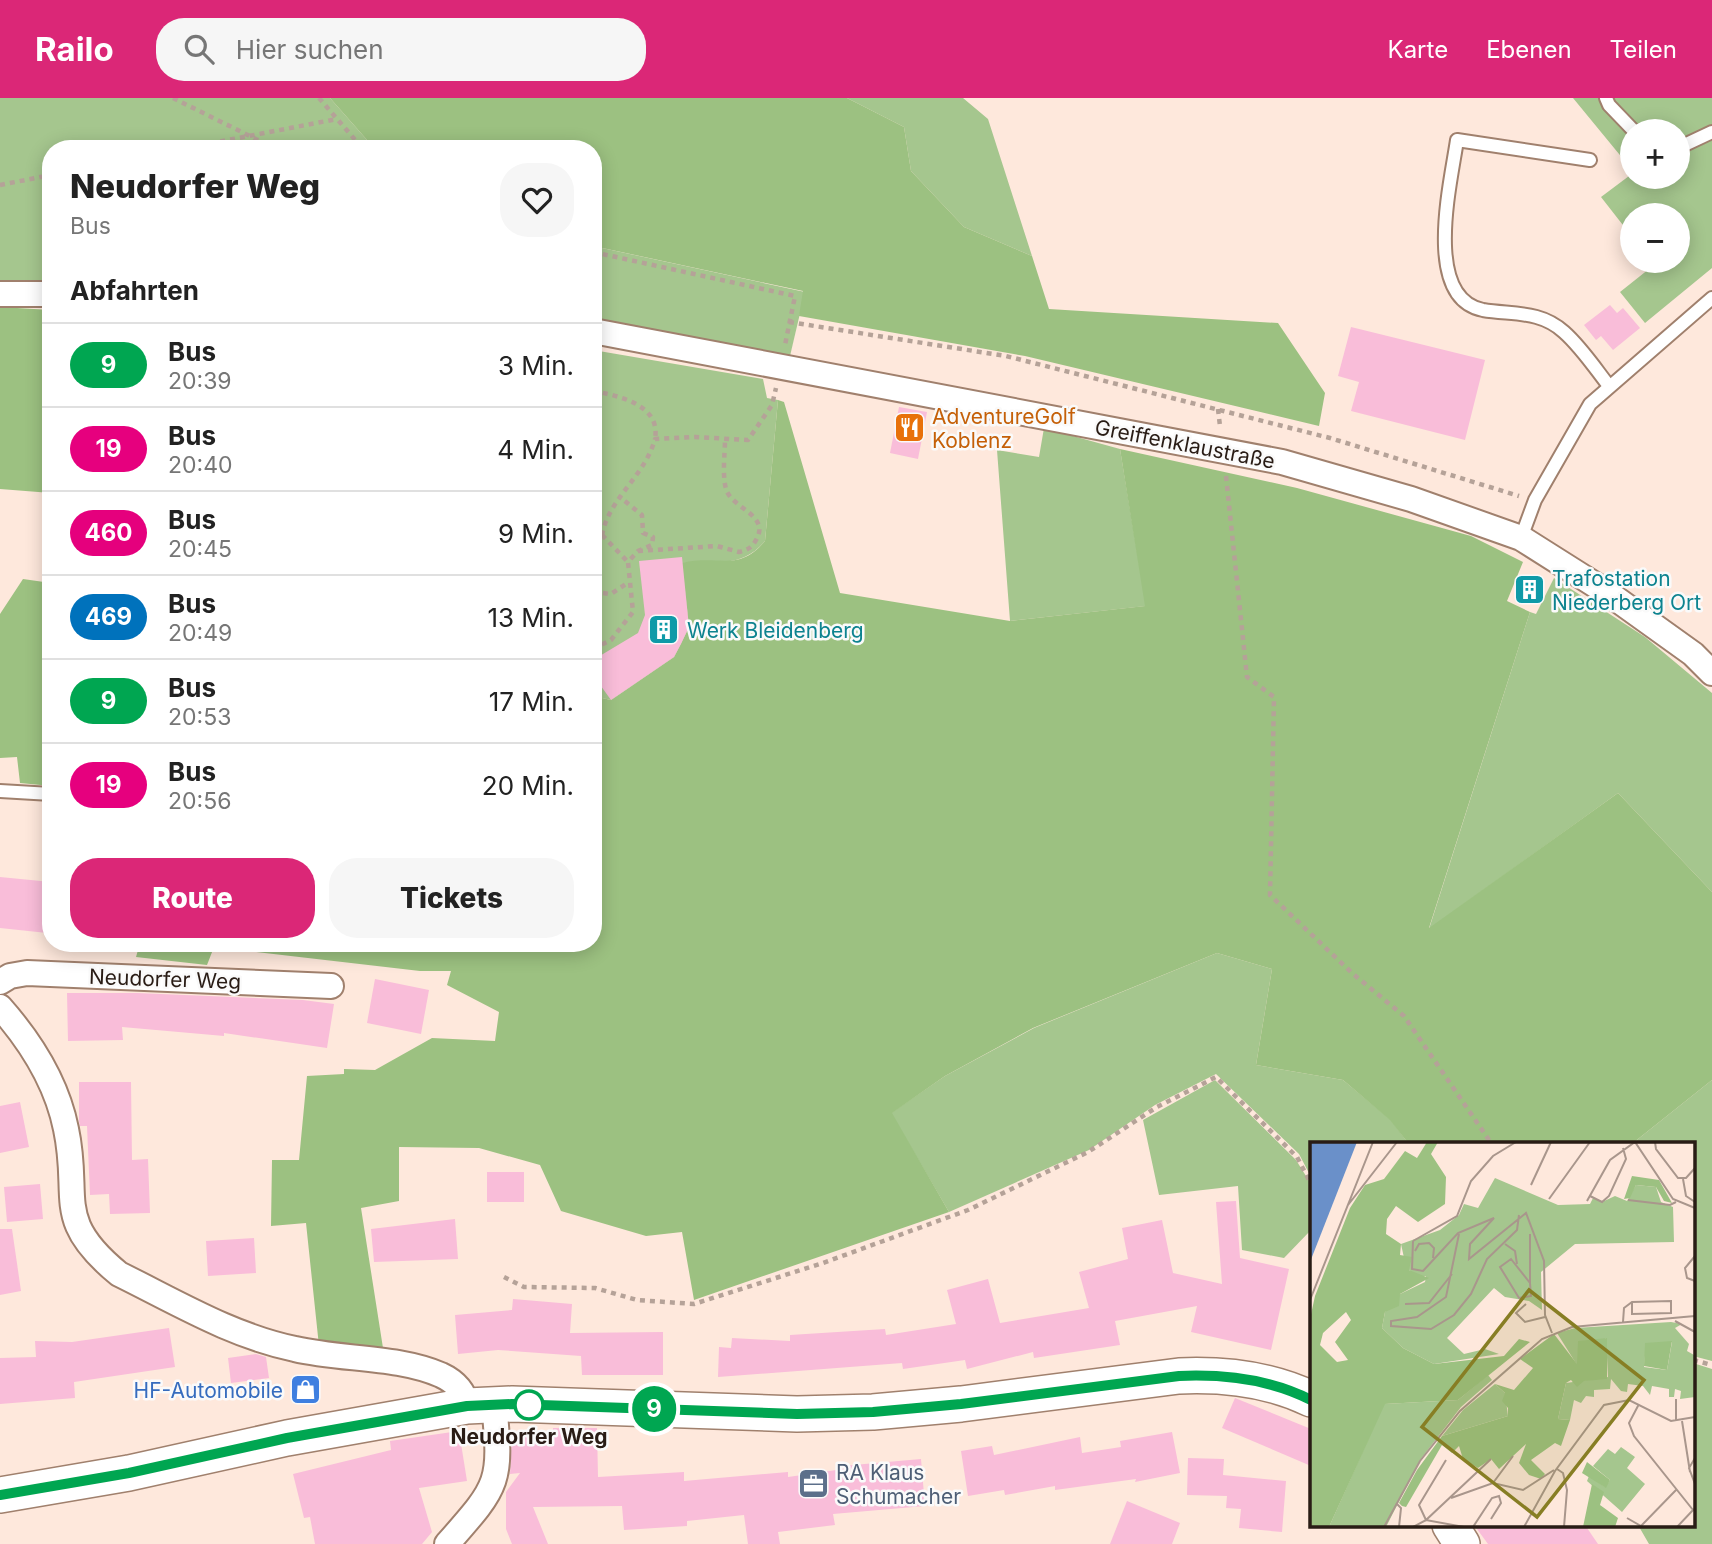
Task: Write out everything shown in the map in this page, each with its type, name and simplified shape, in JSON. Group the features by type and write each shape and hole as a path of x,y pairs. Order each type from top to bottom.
{"main road":[{"path":"0,1495 129,1473 287,1438 481,1405 797,1414 873,1412 919,1409 1179,1376 1208,1375 1241,1377 1310,1399"},
{"path":"1451,1526 1462,1544"}],"street":[{"path":"0,294 42,294"},
{"name":"Greiffenklaustraße","path":"602,333 1282,462 1411,499 1521,538 1608,593 1693,654 1712,673"},
{"name":"Neudorfer Weg","path":"0,982 10,976 27,973 331,986"},
{"path":"0,1007 46,1072 61,1105 67,1133 71,1210 89,1245 110,1267 119,1274 230,1328 268,1343 321,1354 407,1366 444,1376 481,1405 499,1451 496,1478 480,1507 447,1544"}],"lane":[{"path":"1606,98 1622,119"},
{"path":"1690,142 1712,132"},
{"path":"1590,160 1457,140 1444,264 1455,293 1480,310 1524,312 1563,330 1609,386"},
{"path":"1521,538 1535,500 1590,404 1712,298"},
{"path":"0,790 42,793"}],"path":[{"path":"173,98 258,140"},
{"path":"319,98 355,140"},
{"path":"224,140 337,119"},
{"path":"0,185 42,177"},
{"path":"602,254 795,296 772,405 748,440 655,439"},
{"path":"789,322 1006,356 1330,438 1535,500"},
{"path":"602,393 616,395 651,413 657,426 650,456 606,515 602,535 628,562 633,612 611,640 602,644"},
{"path":"1218,409 1247,677 1274,697 1270,895 1352,973 1404,1016 1490,1142"},
{"path":"638,551 717,545 739,552 755,543 761,531 758,522 731,499 725,486 725,439"},
{"path":"621,498 642,515 643,533 653,537 652,545 638,551 628,562"},
{"path":"602,593 611,594 629,581"},
{"path":"504,1277 524,1287 595,1288 637,1300 694,1304 823,1263 968,1210 1088,1152 1157,1107 1216,1077 1297,1157 1310,1182"},
{"path":"1694,1360 1712,1365"}],"green space":[{"path":"0,98 330,98 367,140 42,140 42,283 0,284"},
{"path":"330,98 847,98 904,127 911,171 964,227 1032,256 1049,309 1278,323 1325,393 1319,426 1025,356 799,316 803,291 602,248 602,140 367,140"},
{"path":"847,98 963,98 988,119 1032,256 964,227 911,171 904,127"},
{"path":"1573,98 1712,98 1712,268 1645,323 1620,292 1644,273 1690,273 1690,203 1620,203 1620,221 1601,197 1620,183 1620,189 1690,189 1690,119 1620,119 1620,155"},
{"path":"602,248 805,292 790,356 602,323"},
{"path":"0,307 42,309 42,492 0,489"},
{"path":"602,352 763,379 767,398 778,400 765,541 747,556 737,559 683,563 689,627 674,657 611,700 602,698"},
{"path":"778,400 784,402 840,593 1010,621 1145,606 1120,449 1297,488 1471,536 1523,562 1507,601 1530,612 1429,928 1618,793 1712,892 1712,1080 1634,1142 1407,1142 1390,1120 1343,1080 1256,1065 1272,969 1217,953 1033,1028 945,1076 892,1113 949,1212 694,1300 682,1232 646,1236 561,1211 540,1165 479,1148 399,1147 399,1201 361,1208 383,1348 319,1346 306,1223 271,1226 272,1160 299,1160 307,1076 344,1074 344,1069 375,1070 432,1038 495,1041 499,1012 447,985 451,971 420,971 257,952 602,952 602,698 611,700 674,657 689,627 682,563 737,560 755,551 765,541"},
{"path":"1044,428 1120,449 1146,606 1010,621 997,450 1039,457"},
{"path":"1554,578 1645,637 1712,693 1712,892 1618,793 1429,929 1530,612 1536,614"},
{"path":"23,579 42,582 42,785 20,783 17,757 0,758 0,614"},
{"path":"137,952 212,952 207,965 136,957"},
{"path":"1217,953 1272,969 1256,1065 1343,1080 1391,1120 1407,1142 1310,1142 1310,1175 1299,1154 1216,1074 1155,1105 1089,1150 949,1212 891,1113 945,1076 1034,1028"},
{"path":"1215,1080 1296,1160 1310,1182 1310,1231 1284,1258 1242,1250 1238,1186 1159,1195 1143,1120"},
{"path":"1712,1080 1712,1361 1694,1356 1694,1142 1634,1142"},
{"path":"1694,1363 1712,1369 1712,1544 1649,1544 1639,1526 1694,1526"}],"building":[{"path":"1610,305 1617,313 1623,308 1640,328 1613,350 1601,336 1596,340 1584,325"},
{"path":"1351,327 1485,360 1465,440 1351,411 1359,382 1338,376"},
{"path":"899,407 927,412 918,459 890,453"},
{"name":"Werk Bleidenberg","path":"682,557 689,627 674,657 611,700 602,688 602,655 638,633 645,615 639,561"},
{"path":"0,877 42,881 42,932 0,928"},
{"path":"375,979 429,990 421,1034 367,1023"},
{"path":"67,993 137,993 303,1000 334,1004 327,1048 224,1033 224,1036 122,1027 123,1040 68,1041"},
{"path":"79,1082 131,1082 132,1160 148,1159 150,1213 110,1214 109,1194 90,1195 87,1126 80,1126 79,1121"},
{"path":"20,1102 29,1147 0,1153 0,1106"},
{"path":"487,1172 524,1172 524,1202 487,1202"},
{"path":"40,1184 43,1219 7,1222 4,1187"},
{"path":"1236,1201 1240,1258 1289,1269 1271,1350 1191,1332 1197,1306 1115,1321 1120,1345 1034,1358 1033,1352 967,1369 965,1360 903,1369 902,1363 718,1377 719,1347 731,1348 732,1338 790,1341 790,1335 885,1329 886,1335 956,1324 947,1290 988,1279 1000,1323 1089,1308 1079,1272 1128,1259 1122,1228 1162,1220 1173,1273 1222,1284 1216,1202"},
{"path":"455,1219 458,1259 374,1262 371,1229"},
{"path":"0,1229 12,1229 21,1291 0,1295"},
{"path":"254,1238 256,1273 208,1276 206,1241"},
{"path":"513,1299 572,1304 570,1333 663,1332 663,1375 582,1375 581,1356 498,1350 458,1354 455,1315 512,1310"},
{"path":"169,1328 175,1367 74,1382 75,1398 0,1404 0,1358 36,1357 35,1341 72,1342"},
{"path":"256,1354 266,1357 269,1378 231,1383 228,1358"},
{"path":"1235,1398 1310,1429 1310,1466 1222,1428"},
{"path":"553,1428 597,1428 598,1477 684,1472 684,1481 788,1472 788,1477 843,1469 842,1466 921,1459 925,1506 833,1514 835,1525 778,1532 780,1544 748,1544 744,1515 687,1521 687,1526 624,1530 622,1506 533,1507 548,1544 512,1544 506,1529 506,1492 520,1473 510,1474 512,1436 553,1435"},
{"path":"459,1431 467,1481 419,1488 432,1532 422,1544 315,1544 310,1517 304,1518 293,1474 391,1450 390,1441"},
{"path":"1172,1432 1180,1473 1135,1482 1136,1479 1055,1490 1055,1486 1005,1495 1004,1490 968,1496 961,1451 992,1446 994,1455 1080,1437 1082,1453 1121,1447 1120,1441"},
{"path":"1188,1458 1224,1459 1223,1475 1286,1481 1282,1532 1239,1528 1241,1509 1226,1508 1227,1496 1187,1495"},
{"path":"1127,1501 1180,1523 1172,1544 1110,1544"},
{"path":"1475,1526 1586,1526 1598,1544 1488,1544"}],"bus line":[{"name":"9","path":"0,1495 129,1473 287,1438 467,1406 494,1404 797,1414 873,1412 988,1401 1179,1376 1208,1375 1241,1377 1310,1399"}],"place":[{"name":"AdventureGolf Koblenz","path":"909,428"},
{"name":"Trafostation Niederberg Ort","path":"1529,590"},
{"name":"Werk Bleidenberg","path":"664,630"},
{"name":"HF-Automobile","path":"306,1390"},
{"name":"Neudorfer Weg","path":"529,1405"},
{"name":"RA Klaus Schumacher","path":"813,1484"}]}
